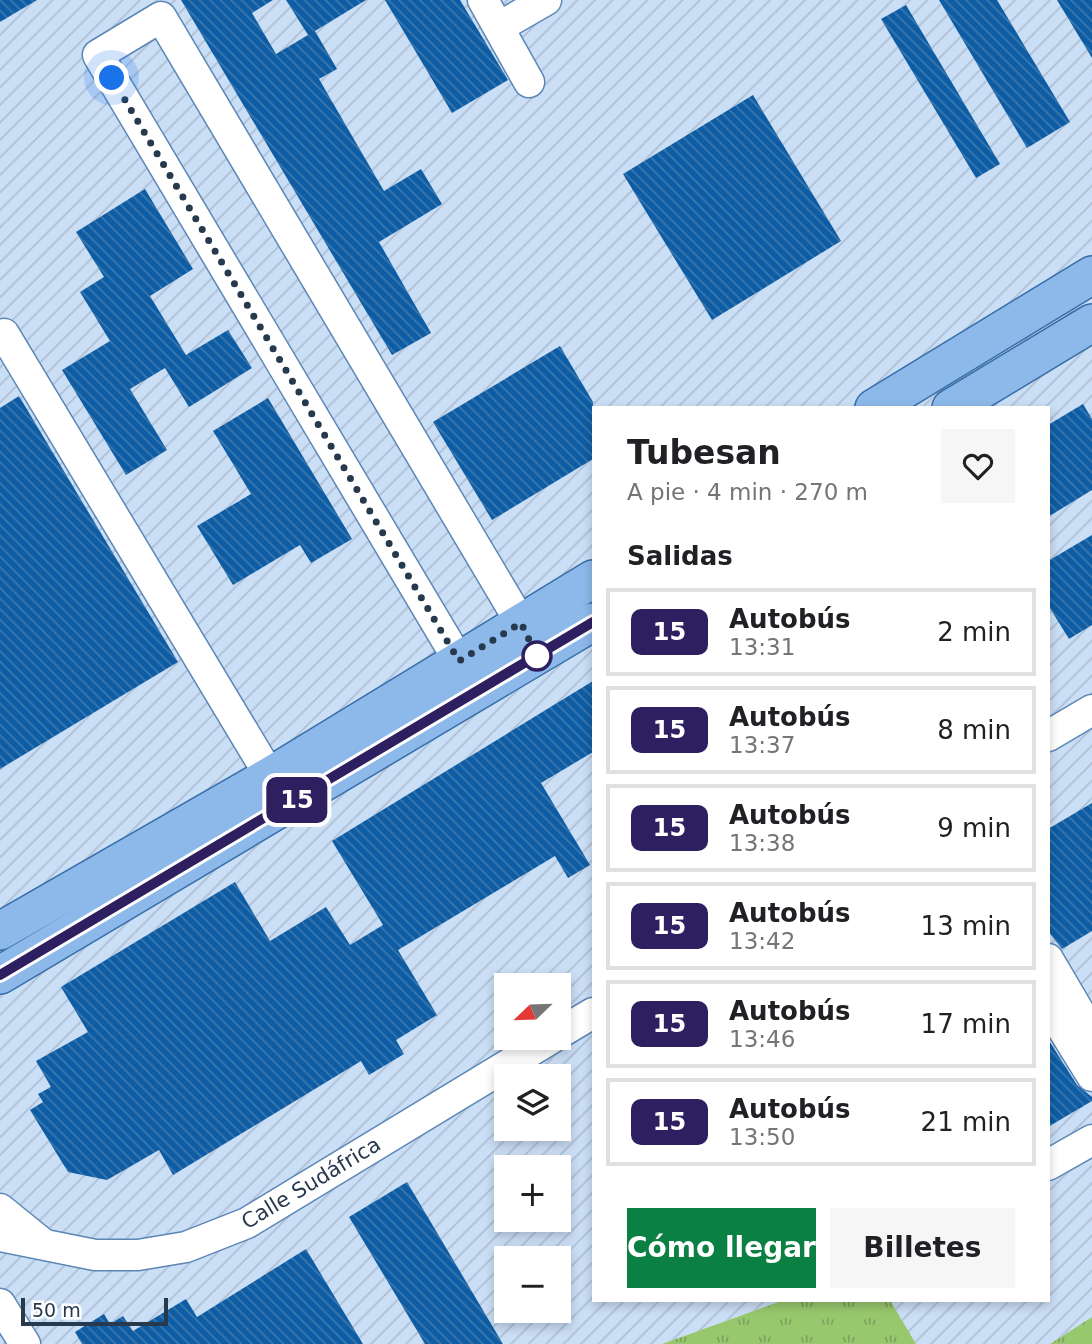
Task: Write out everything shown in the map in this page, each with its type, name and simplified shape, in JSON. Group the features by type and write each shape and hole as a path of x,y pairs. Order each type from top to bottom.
{"main road":[{"path":"877,406 1092,275"},
{"path":"954,406 1092,323"},
{"path":"0,931 270,776 592,580"},
{"path":"0,975 592,623"}],"street":[{"path":"483,0 529,82"},
{"path":"499,27 546,0"},
{"path":"459,661 98,55 161,17 521,623"},
{"path":"0,336 4,334 270,776"},
{"path":"1050,735 1092,710"},
{"path":"1050,962 1092,1034"},
{"path":"1050,1008 1092,1076"},
{"path":"571,1026 592,1014"},
{"name":"Calle Sudáfrica","path":"0,1236 95,1255 138,1255 186,1247 247,1223 532,1050"},
{"path":"1050,1164 1092,1140"},
{"name":"Calle Sudáfrica","path":"0,1209 47,1247"},
{"path":"0,1304 25,1344"}],"shaded area":[{"path":"0,0 1092,0 1092,1317 1050,1344 916,1344 891,1302 1050,1302 1050,406 592,406 592,1302 778,1302 662,1344 0,1344"}],"green space":[{"path":"778,1302 891,1302 916,1344 662,1344"},
{"path":"1092,1317 1092,1344 1050,1344"}],"building":[{"path":"0,0 37,0 0,22"},
{"path":"181,0 273,0 252,13 276,54 308,35 286,0 366,0 315,31 337,69 319,79 384,191 421,169 442,204 379,242 431,333 392,355"},
{"path":"385,0 460,0 508,80 452,113"},
{"path":"939,0 997,0 1070,122 1027,148"},
{"path":"1057,0 1092,0 1092,58"},
{"path":"906,5 1000,164 976,178 881,19"},
{"path":"753,95 841,241 712,320 623,174"},
{"path":"145,189 193,269 150,296 186,355 228,330 252,368 189,407 165,368 130,389 167,450 126,475 62,370 110,341 80,292 104,277 76,232"},
{"path":"560,346 593,402 592,460 492,520 433,422"},
{"path":"19,396 178,662 0,769 0,408"},
{"path":"268,398 352,539 311,563 300,545 233,585 197,526 251,494 213,431"},
{"path":"1083,404 1092,419 1092,490 1050,516 1050,424"},
{"path":"1092,535 1092,625 1069,639 1050,608 1050,560"},
{"path":"592,682 592,753 541,783 590,865 568,878 555,856 398,950 437,1015 396,1040 404,1054 369,1075 361,1061 173,1175 159,1150 107,1180 68,1172 30,1110 43,1102 38,1094 51,1087 36,1061 88,1032 61,987 235,882 270,941 326,907 350,945 383,925 332,841"},
{"path":"1092,803 1092,931 1062,949 1050,934 1050,828"},
{"path":"1050,1042 1077,1085 1092,1097 1092,1101 1050,1126"},
{"path":"407,1182 503,1344 425,1344 349,1217"},
{"path":"306,1249 363,1344 82,1344 75,1332 104,1314 110,1324 123,1316 133,1331 186,1299 197,1317"}],"bus line":[{"name":"15","path":"0,975 134,898 592,623"}],"route":[{"path":"112,78 459,661 521,623 537,656"}]}
